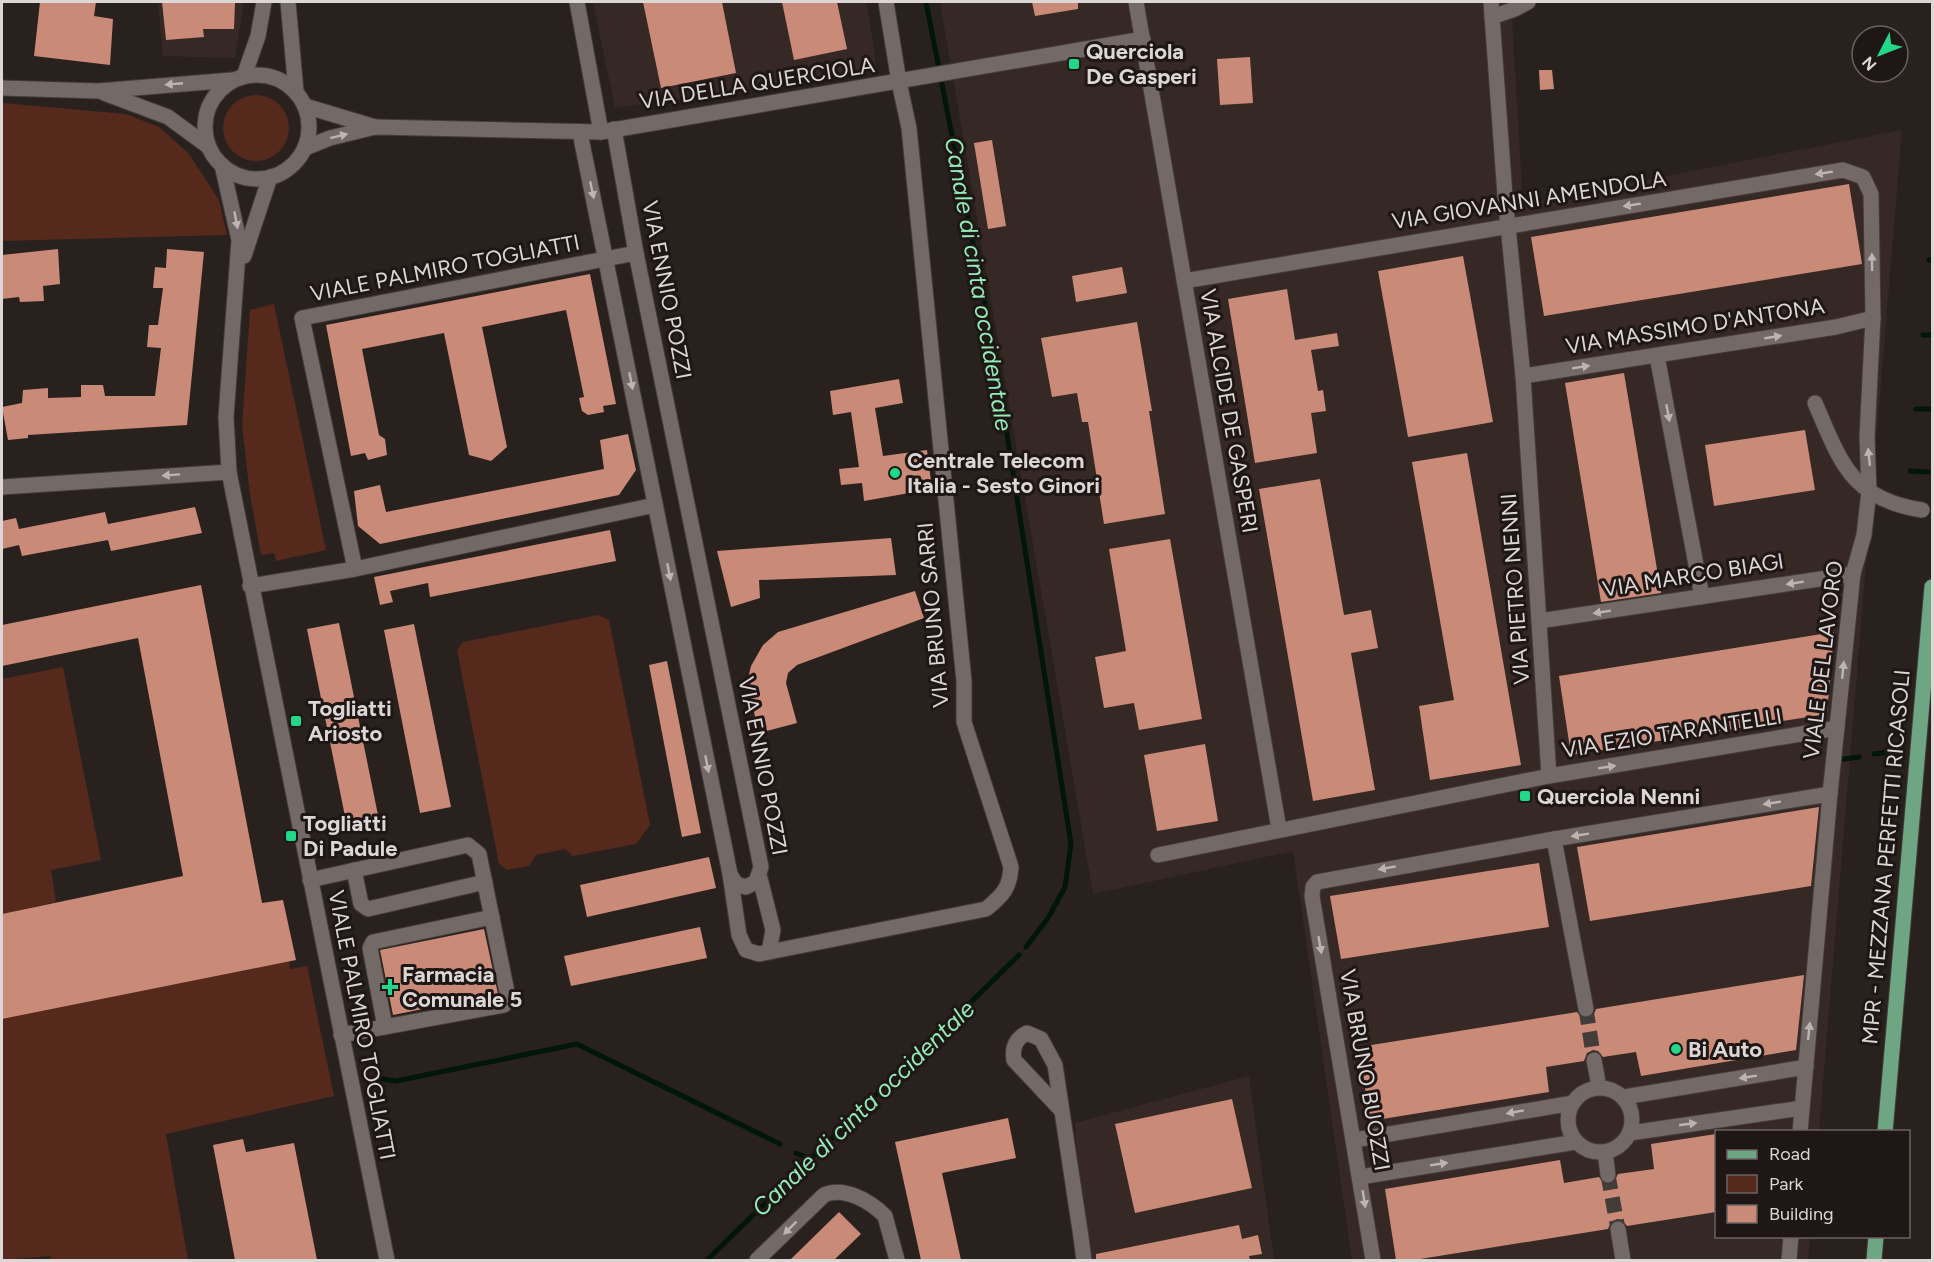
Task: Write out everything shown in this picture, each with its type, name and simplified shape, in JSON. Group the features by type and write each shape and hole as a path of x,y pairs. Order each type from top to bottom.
{"main road":[{"name":"MPR - MEZZANA PERFETTI RICASOLI","path":"1885,1130 1932,587"},
{"path":"1874,1260 1876,1238"}],"street":[{"path":"209,147 205,132 208,109 220,90 238,78 258,36 264,2"},
{"path":"288,2 296,92"},
{"name":"VIA ENNIO POZZI","path":"577,2 636,253 761,867 760,878 746,887 736,884 730,874"},
{"name":"VIA BRUNO SARRI","path":"770,952 986,909 1003,896 1010,881 1011,867 964,722 964,681 909,128 886,2"},
{"name":"VIA ALCIDE DE GASPERI","path":"1136,2 1279,829"},
{"path":"1492,9 1515,9 1528,2"},
{"name":"VIA PIETRO NENNI","path":"1492,9 1523,376 1550,776"},
{"name":"VIA DELLA QUERCIOLA","path":"305,106 375,127 580,133 607,131 1143,39"},
{"path":"2,77 47,87"},
{"path":"2,88 47,87 98,91 272,77 296,92 305,106 309,120 304,148"},
{"path":"98,91 168,117 209,147 222,165 244,177 270,177"},
{"name":"VIA DELLA QUERCIOLA","path":"270,177 291,167 304,148 330,138 375,127"},
{"path":"580,133 730,874 739,935 746,950 759,954 770,952 772,930 760,878"},
{"name":"VIALE PALMIRO TOGLIATTI","path":"222,165 239,240 239,276 226,417 229,472 250,586 387,1260"},
{"name":"VIA GIOVANNI AMENDOLA","path":"1184,281 1843,170 1863,177 1871,194"},
{"name":"VIALE PALMIRO TOGLIATTI","path":"239,276 252,228 270,177"},
{"name":"VIALE DEL LAVORO","path":"1800,1130 1830,794 1853,574 1864,535 1869,491 1867,437 1873,318 1871,194"},
{"name":"VIALE PALMIRO TOGLIATTI","path":"355,569 302,318 636,253"},
{"name":"VIA MASSIMO D'ANTONA","path":"1523,376 1836,327 1873,318"},
{"path":"1657,356 1702,597"},
{"path":"1815,403 1838,456 1848,471 1869,491 1893,505 1922,510"},
{"path":"2,487 229,472"},
{"path":"250,586 355,569 655,505"},
{"name":"VIA MARCO BIAGI","path":"1539,621 1853,574"},
{"name":"VIA EZIO TARANTELLI","path":"1550,776 1837,728"},
{"path":"1158,855 1550,776"},
{"path":"1586,1009 1554,839 1830,794"},
{"name":"VIA BRUNO BUOZZI","path":"1373,1260 1312,887 1323,879 1554,839"},
{"path":"310,880 468,844 479,854 485,882 507,1002 504,1005 341,1035"},
{"path":"354,870 360,904 368,909 485,882"},
{"path":"385,1027 370,948 373,942 492,917"},
{"path":"1062,1111 1014,1060 1013,1052 1020,1037 1026,1034 1041,1039 1048,1047 1055,1065 1062,1111 1084,1260"},
{"path":"1594,1060 1599,1087"},
{"path":"1624,1097 1806,1067"},
{"path":"1599,1087 1613,1090 1624,1097 1632,1114 1630,1133 1619,1147 1605,1152 1588,1150 1576,1142 1568,1123 1573,1103 1583,1092 1599,1087"},
{"path":"1354,1140 1573,1103"},
{"path":"1630,1133 1802,1108"},
{"path":"1360,1177 1576,1142"},
{"path":"1605,1152 1608,1175"},
{"path":"757,1260 824,1195 834,1190 844,1191 880,1211 888,1222 897,1260"},
{"path":"1618,1229 1623,1260"},
{"path":"1789,1260 1791,1238"}],"shaded area":[{"path":"158,2 244,2 235,58 163,56"},
{"path":"593,2 867,2 877,71 615,108"},
{"path":"940,2 1511,2 1523,204 1902,130 1819,1130 1715,1130 1715,1238 1810,1238 1808,1260 1352,1260 1293,851 1093,894"},
{"path":"1249,1076 1274,1260 1083,1260 1075,1123"}],"green space":[{"path":"256,95 268,98 279,105 286,116 289,128 286,140 279,151 268,158 256,161 244,158 233,151 226,140 223,128 226,116 233,105 244,98"},
{"path":"2,103 126,114 159,127 189,154 219,200 227,235 2,241"},
{"path":"274,304 326,550 276,561 274,553 261,555 250,495 242,425 250,310"},
{"path":"598,615 609,620 650,825 636,844 573,856 565,849 536,855 529,866 507,870 499,864 457,650 463,642"},
{"path":"63,667 101,860 51,870 56,902 2,914 2,679"},
{"path":"289,961 290,969 307,966 334,1096 166,1134 188,1260 51,1260 50,1256 2,1260 2,1019"}],"building":[{"path":"40,2 96,2 94,16 113,19 110,65 34,56"},
{"path":"162,2 235,2 234,29 203,29 204,37 166,40"},
{"path":"643,2 722,2 736,73 661,88"},
{"path":"782,2 837,2 847,49 794,60"},
{"path":"1032,2 1078,2 1078,9 1035,16"},
{"path":"1250,57 1253,103 1220,105 1217,59"},
{"path":"1539,70 1552,70 1554,89 1540,90"},
{"path":"992,140 1006,226 988,229 974,143"},
{"path":"1849,184 1862,264 1544,316 1531,237"},
{"path":"58,249 60,284 43,286 44,301 20,302 19,297 2,299 2,255"},
{"path":"167,249 204,252 187,425 28,435 28,438 8,440 2,407 22,403 23,390 48,388 48,398 81,397 81,385 103,385 105,396 155,396 161,348 147,347 149,325 158,325 163,288 153,288 155,267 166,268"},
{"path":"1463,256 1493,422 1408,437 1378,271"},
{"path":"1122,267 1127,293 1076,302 1072,276"},
{"path":"590,274 616,404 603,406 604,412 588,415 582,411 579,398 584,397 566,310 482,327 507,447 491,461 469,455 444,333 362,349 379,435 385,439 387,455 368,460 365,453 351,456 326,325"},
{"path":"1287,289 1295,340 1337,333 1339,346 1311,350 1318,391 1323,390 1326,411 1311,413 1317,453 1255,463 1228,299"},
{"path":"1137,322 1152,411 1149,411 1165,514 1104,524 1088,422 1082,422 1077,393 1052,397 1041,338"},
{"path":"1624,373 1661,593 1601,602 1565,383"},
{"path":"899,379 903,403 875,408 883,456 927,450 932,489 864,501 862,483 841,485 839,469 859,467 851,412 833,415 830,391"},
{"path":"1805,430 1815,490 1714,506 1705,445"},
{"path":"628,434 636,470 619,495 380,544 358,526 354,491 380,485 386,512 604,469 600,440"},
{"path":"1467,453 1521,765 1430,780 1419,706 1454,700 1412,462"},
{"path":"1320,479 1344,615 1371,610 1378,648 1351,653 1375,790 1313,801 1259,489"},
{"path":"195,507 202,533 111,551 108,540 22,556 19,545 2,549 2,521 16,518 19,529 105,512 108,524"},
{"path":"610,530 616,561 430,597 428,583 390,591 393,602 380,605 374,577"},
{"path":"891,538 896,575 759,580 760,598 731,607 717,551"},
{"path":"1170,539 1202,719 1139,730 1134,703 1104,708 1095,657 1126,651 1109,549"},
{"path":"201,585 262,903 283,900 296,960 2,1019 2,914 183,876 138,638 2,666 2,625"},
{"path":"915,591 924,618 797,665 788,673 786,683 797,723 759,733 747,683 751,666 763,645 778,632"},
{"path":"339,623 380,825 348,831 307,629"},
{"path":"414,624 451,807 420,813 384,630"},
{"path":"1834,632 1827,714 1571,755 1559,676"},
{"path":"667,661 701,833 682,837 649,665"},
{"path":"1205,744 1218,821 1157,831 1144,755"},
{"path":"1819,807 1811,886 1590,921 1577,847"},
{"path":"709,857 716,888 587,917 580,885"},
{"path":"1539,863 1549,927 1341,959 1330,896"},
{"path":"700,927 707,958 571,986 564,956"},
{"path":"484,929 498,994 393,1015 380,950"},
{"path":"1804,975 1796,1050 1641,1076 1636,1052 1603,1057 1598,1051 1593,1050 1587,1053 1584,1061 1546,1067 1549,1092 1370,1121 1359,1047 1577,1012 1582,1018 1587,1019 1593,1016 1596,1009"},
{"path":"1232,1099 1252,1188 1135,1213 1115,1124"},
{"path":"1008,1118 1016,1158 942,1173 961,1260 921,1260 895,1142"},
{"path":"1715,1134 1715,1212 1627,1226 1622,1220 1617,1219 1611,1222 1608,1229 1414,1260 1396,1260 1385,1189 1560,1160 1564,1183 1599,1177 1604,1184 1610,1185 1618,1174 1654,1169 1651,1144"},
{"path":"243,1139 246,1152 294,1143 317,1260 235,1260 213,1145"},
{"path":"839,1212 861,1234 834,1260 790,1260"},
{"path":"1239,1225 1242,1239 1258,1235 1262,1254 1249,1256 1250,1260 1096,1260 1096,1254"}],"waterway":[{"name":"Canale di cinta occidentale","path":"926,2 994,351 1071,844 1065,887 1048,918 1026,947"},
{"path":"1923,335 1932,335"},
{"path":"1916,409 1932,409"},
{"path":"1910,471 1928,472"},
{"path":"1874,754 1889,752"},
{"path":"1844,759 1859,757"},
{"name":"Canale di cinta occidentale","path":"707,1260 1019,955"},
{"path":"376,1078 396,1081 577,1044 780,1144"},
{"path":"796,1153 810,1159"}],"tunnel":[{"path":"1586,1009 1594,1060"},
{"path":"1608,1175 1618,1229"}],"place":[{"name":"Querciola De Gasperi","path":"1074,64"},
{"name":"Centrale Telecom Italia - Sesto Ginori","path":"895,473"},
{"name":"Togliatti Ariosto","path":"296,721"},
{"name":"Querciola Nenni","path":"1525,796"},
{"name":"Togliatti Di Padule","path":"291,836"},
{"name":"Farmacia Comunale 5","path":"390,987"},
{"name":"Bi Auto","path":"1676,1049"}]}
